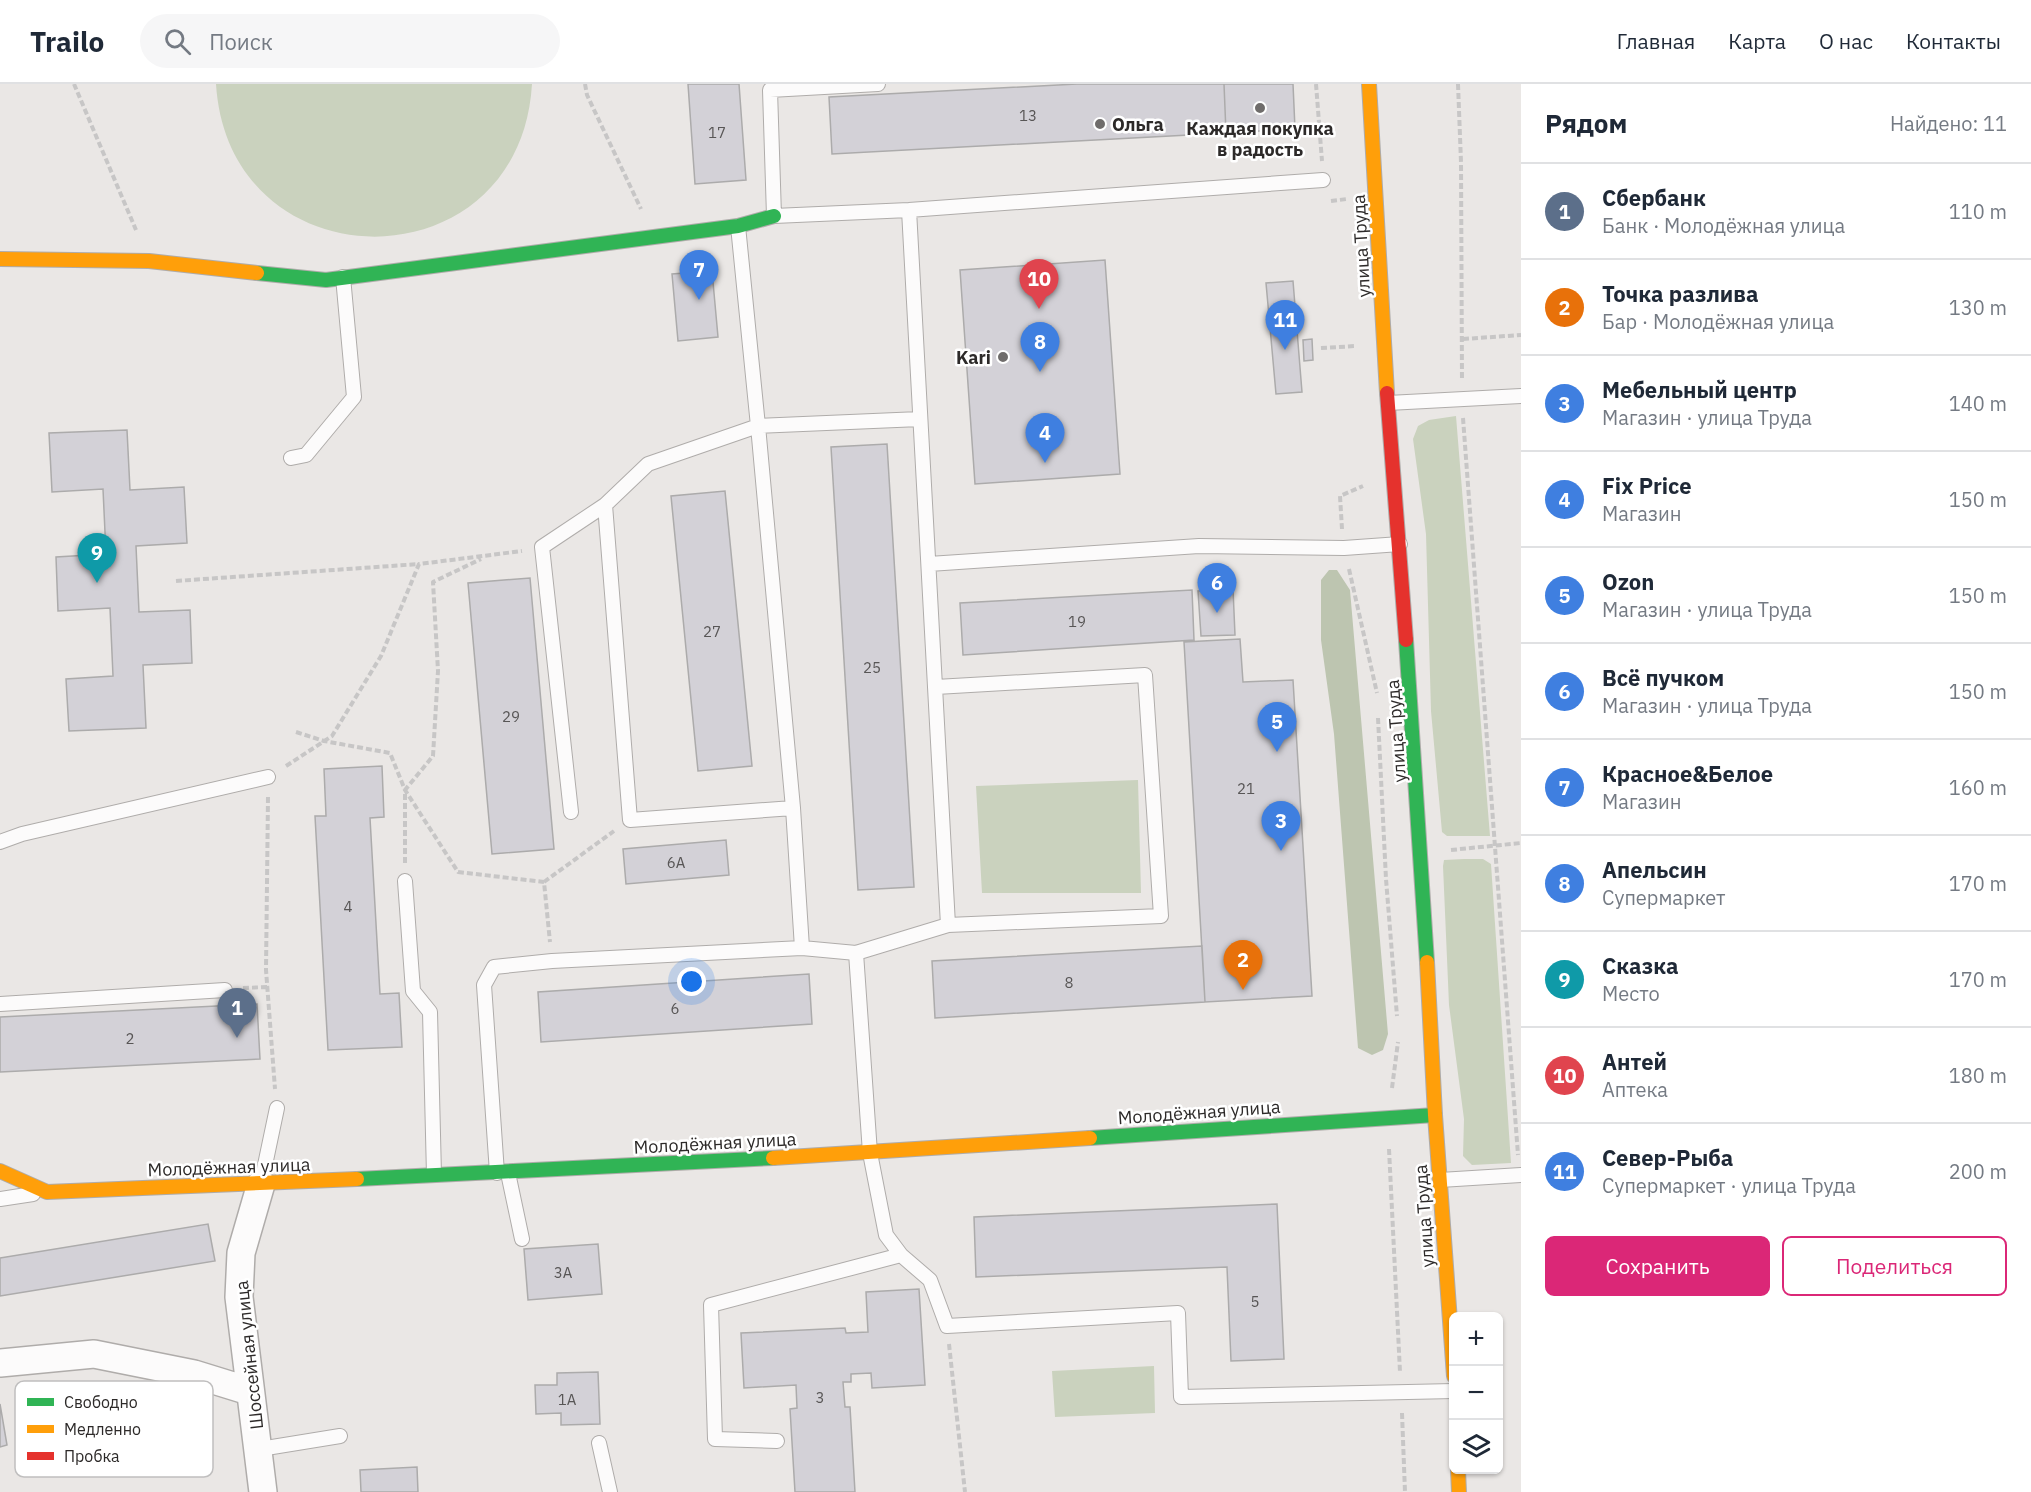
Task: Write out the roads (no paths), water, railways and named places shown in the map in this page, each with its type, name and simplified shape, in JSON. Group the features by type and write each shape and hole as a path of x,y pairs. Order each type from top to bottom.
{"street":[{"name":"улица Труда","path":"1369,84 1388,402 1425,886 1435,1115 1453,1366"},
{"path":"0,260 149,261 326,280 738,226 774,216"},
{"name":"Молодёжная улица","path":"0,1171 47,1192 261,1184 870,1153 1435,1115"},
{"name":"Шоссейная улица","path":"261,1184 241,1253 239,1297 249,1391 260,1449 263,1492"},
{"path":"0,1363 94,1354 194,1374 249,1391"},
{"path":"1458,1474 1459,1492"}],"lane":[{"path":"878,84 769,87 774,216 909,210 1323,180"},
{"path":"909,210 948,925"},
{"path":"738,226 793,808 802,948"},
{"path":"291,458 306,455 354,397 343,277"},
{"path":"1388,402 1521,396"},
{"path":"571,812 542,547 605,505 648,464 758,426 920,419"},
{"path":"605,505 630,820 793,808"},
{"path":"928,564 1199,546 1344,548 1400,544"},
{"path":"522,1239 502,1173 484,985 494,967 552,961 802,948 856,953 948,925 1161,916 1145,675 936,687"},
{"path":"0,842 22,834 268,777"},
{"path":"405,881 413,991 430,1012 434,1175"},
{"path":"856,953 870,1153 886,1235 901,1255 930,1280 947,1326 1178,1313 1181,1396 1449,1391"},
{"path":"0,1004 225,990"},
{"path":"261,1184 277,1108"},
{"path":"1440,1180 1520,1175"},
{"path":"0,1199 47,1192"},
{"path":"777,1441 715,1439 711,1305 901,1255"},
{"path":"260,1449 340,1436"},
{"path":"599,1443 610,1492"}],"place":[{"name":"Каждая покупка в радость","path":"1260,108"},
{"name":"Ольга","path":"1100,124"},
{"name":"Красное&Белое","path":"699,300"},
{"name":"Антей","path":"1039,309"},
{"name":"Север-Рыба","path":"1285,350"},
{"name":"Kari","path":"1003,357"},
{"name":"Апельсин","path":"1040,372"},
{"name":"Fix Price","path":"1045,463"},
{"name":"Сказка","path":"97,583"},
{"name":"Всё пучком","path":"1217,613"},
{"name":"Ozon","path":"1277,752"},
{"name":"Мебельный центр","path":"1281,851"},
{"name":"Точка разлива","path":"1243,990"},
{"name":"Сбербанк","path":"237,1038"}]}
